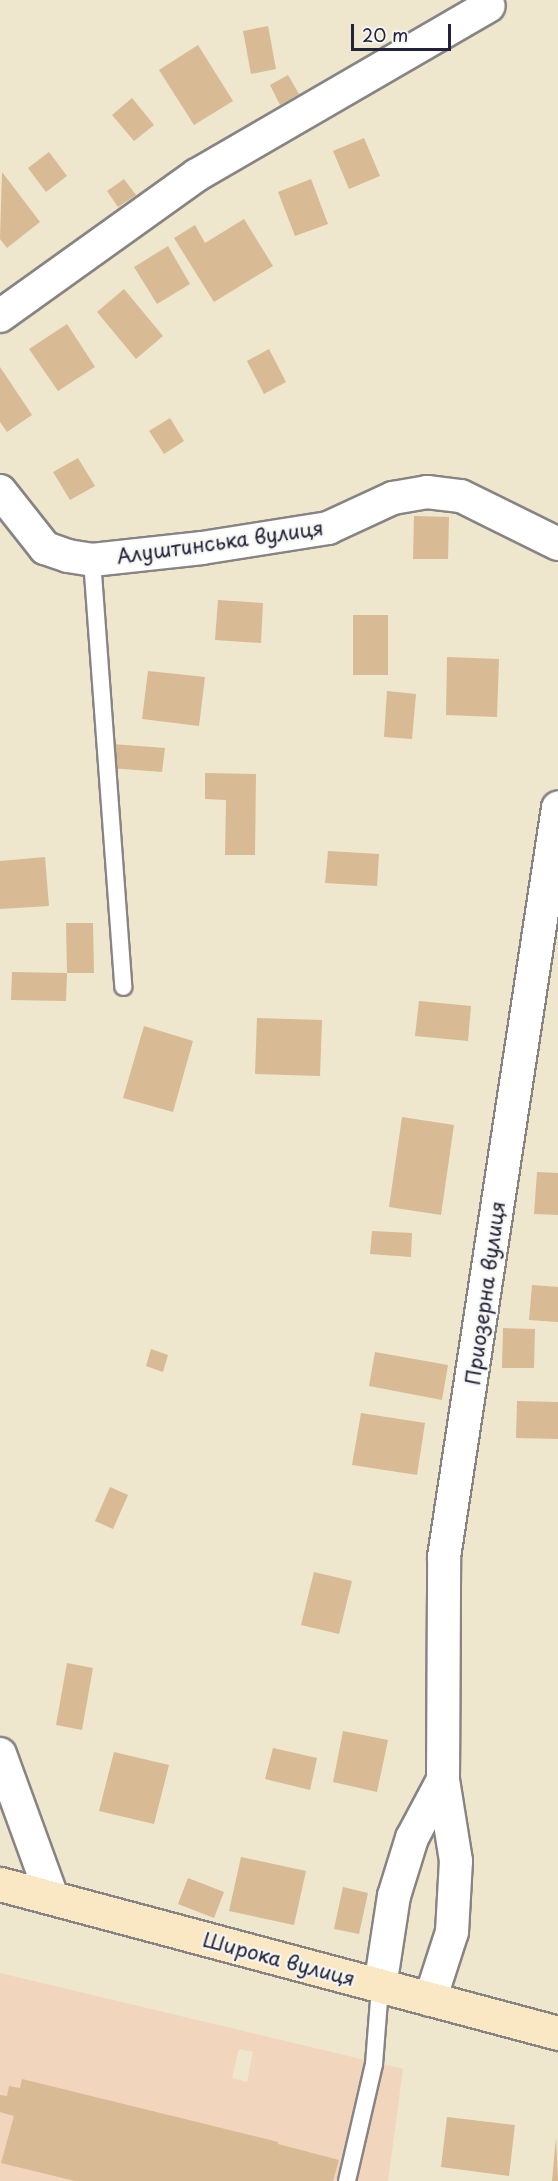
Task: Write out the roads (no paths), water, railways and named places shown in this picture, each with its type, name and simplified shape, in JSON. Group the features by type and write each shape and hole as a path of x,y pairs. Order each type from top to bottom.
{"main road":[{"name":"Широка вулиця","path":"0,1884 558,2033"}],"street":[{"path":"0,316 197,175 489,6"},
{"name":"Алуштинська вулиця","path":"0,491 45,548 68,556 92,560 202,548 328,528 393,498 427,492 461,496 558,544"},
{"name":"Приозерна вулиця","path":"430,2000 452,1932 456,1862 443,1780 444,1557 558,808"},
{"path":"0,1754 52,1897"},
{"path":"380,1987 397,1887 412,1838 443,1780"}],"lane":[{"path":"92,560 123,987"},
{"path":"347,2181 374,2064 380,1987"}]}
